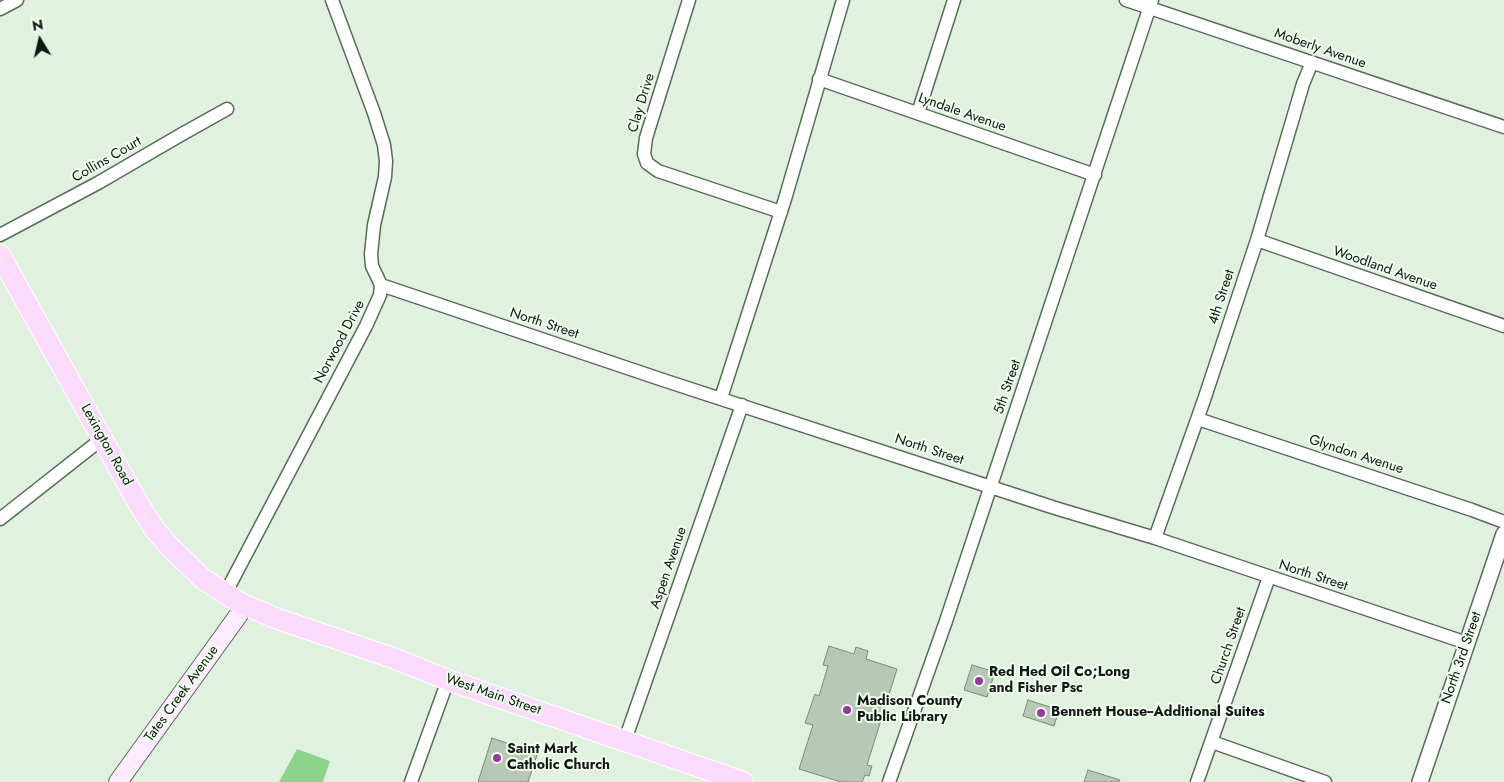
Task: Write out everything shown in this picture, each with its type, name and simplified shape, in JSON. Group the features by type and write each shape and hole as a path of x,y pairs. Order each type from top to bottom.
{"main road":[{"name":"Lexington Road","path":"1,259 137,501 154,527 182,560 203,579 245,606"},
{"name":"West Main Street","path":"245,606 393,658 448,680 624,740 708,776 743,782"},
{"name":"Tates Creek Avenue","path":"118,782 245,606"}],"street":[{"path":"0,9 17,0"},
{"name":"Clay Drive","path":"688,0 646,138 644,154 647,163 658,171 781,212"},
{"path":"721,398 781,212 843,0"},
{"path":"918,113 954,0"},
{"name":"Moberly Avenue","path":"1126,0 1151,4 1312,62 1504,127"},
{"path":"335,2 384,145 385,177 374,225 372,254 372,266 380,285"},
{"name":"5th Street","path":"889,782 946,620 1151,4"},
{"name":"4th Street","path":"1155,538 1198,419 1257,240 1312,62"},
{"name":"Lyndale Avenue","path":"819,79 1095,175"},
{"name":"Collins Court","path":"0,235 98,183 227,109"},
{"name":"Woodland Avenue","path":"1257,240 1504,326"},
{"name":"North Street","path":"380,285 1055,508 1155,538 1467,643"},
{"name":"Norwood Drive","path":"225,594 373,312 380,295 380,285"},
{"name":"Aspen Avenue","path":"624,740 742,405"},
{"name":"Glyndon Avenue","path":"1198,419 1504,522"},
{"path":"0,519 102,438"},
{"name":"North 3rd Street","path":"1420,782 1504,534"},
{"name":"Church Street","path":"1197,782 1269,577"},
{"path":"411,782 448,680"},
{"path":"1212,742 1325,782"}],"green space":[{"path":"297,749 330,761 323,782 279,782"}],"building":[{"name":"Madison County Public Library","path":"829,646 854,654 856,647 868,651 866,659 897,669 867,765 872,766 869,776 865,775 862,782 841,782 799,769 813,725 805,723 815,694 819,696 828,666 823,665"},
{"name":"Red Hed Oil Co;Long and Fisher Psc","path":"972,665 995,672 987,697 964,690"},
{"name":"Bennett House--Additional Suites","path":"1028,700 1059,710 1054,726 1023,716"},
{"path":"492,738 521,748 522,744 539,749 528,782 478,782"},
{"path":"1088,770 1120,780 1119,782 1084,782"}],"place":[{"name":"Red Hed Oil Co;Long and Fisher Psc","path":"979,681"},
{"name":"Madison County Public Library","path":"847,710"},
{"name":"Bennett House--Additional Suites","path":"1041,713"},
{"name":"Saint Mark Catholic Church","path":"497,758"}]}
